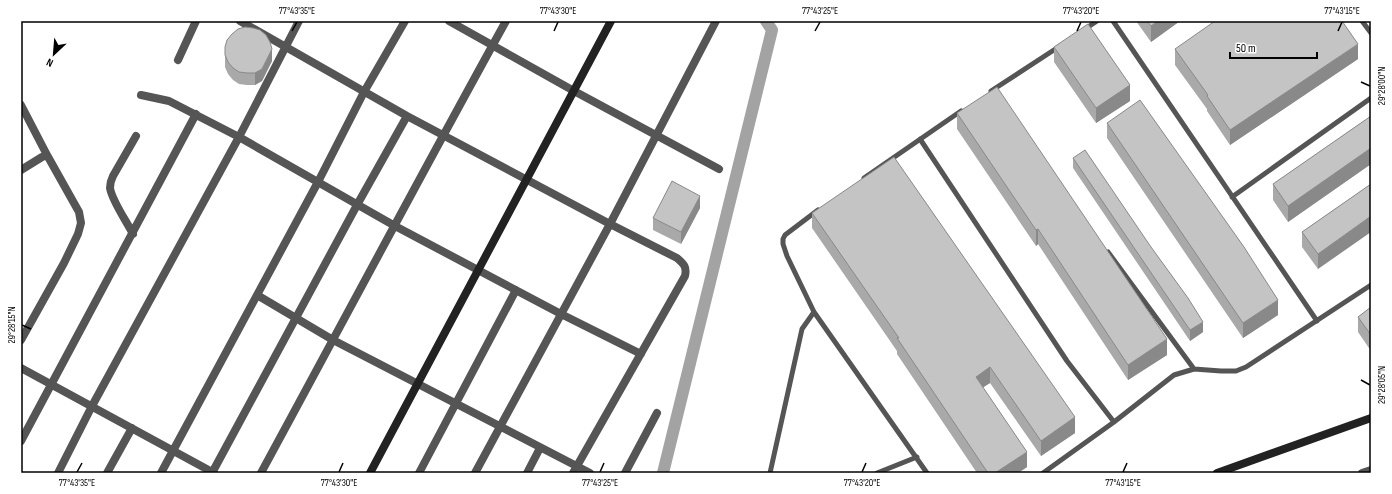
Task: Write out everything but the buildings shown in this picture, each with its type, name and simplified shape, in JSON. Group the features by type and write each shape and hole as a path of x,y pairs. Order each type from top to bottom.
{"main road":[{"path":"370,473 611,21"},
{"path":"1222,472 1371,418"}],"street":[{"path":"178,60 196,21"},
{"path":"240,21 285,48 407,116 677,258 684,264 686,268 685,276 575,470"},
{"path":"58,473 92,406 240,137 299,21"},
{"path":"161,473 172,450 318,182 364,92 405,21"},
{"path":"449,21 574,91 719,169"},
{"path":"261,473 506,21"},
{"path":"475,473 610,224 716,21"},
{"path":"141,95 164,99 196,114 240,137 395,226 561,314 641,354"},
{"path":"21,105 79,212 81,224 78,234 64,263 21,340"},
{"path":"21,441 196,114"},
{"path":"21,368 213,473 357,205 407,116"},
{"path":"133,234 112,196 110,182 136,136"},
{"path":"21,170 47,155"},
{"path":"419,473 516,290"},
{"path":"257,295 333,340 540,448 575,470 590,473"},
{"path":"625,473 657,413"},
{"path":"107,473 132,428"},
{"path":"527,473 540,448"},
{"path":"1362,473 1371,470"}],"lane":[{"path":"1078,34 1097,21"},
{"path":"1113,21 1317,321"},
{"path":"1362,21 1371,32"},
{"path":"983,96 1065,42"},
{"path":"996,88 1000,94"},
{"path":"1232,197 1371,98"},
{"path":"856,183 964,109"},
{"path":"920,139 1067,361 1114,422"},
{"path":"824,205 784,235 783,244 787,256 814,312 927,473"},
{"path":"1104,246 1194,369"},
{"path":"1044,473 1174,376 1194,369 1236,371 1246,367 1371,285"},
{"path":"770,473 802,329 814,312"},
{"path":"877,473 917,457"}],"waterway":[{"path":"663,473 772,30 766,21"}]}
